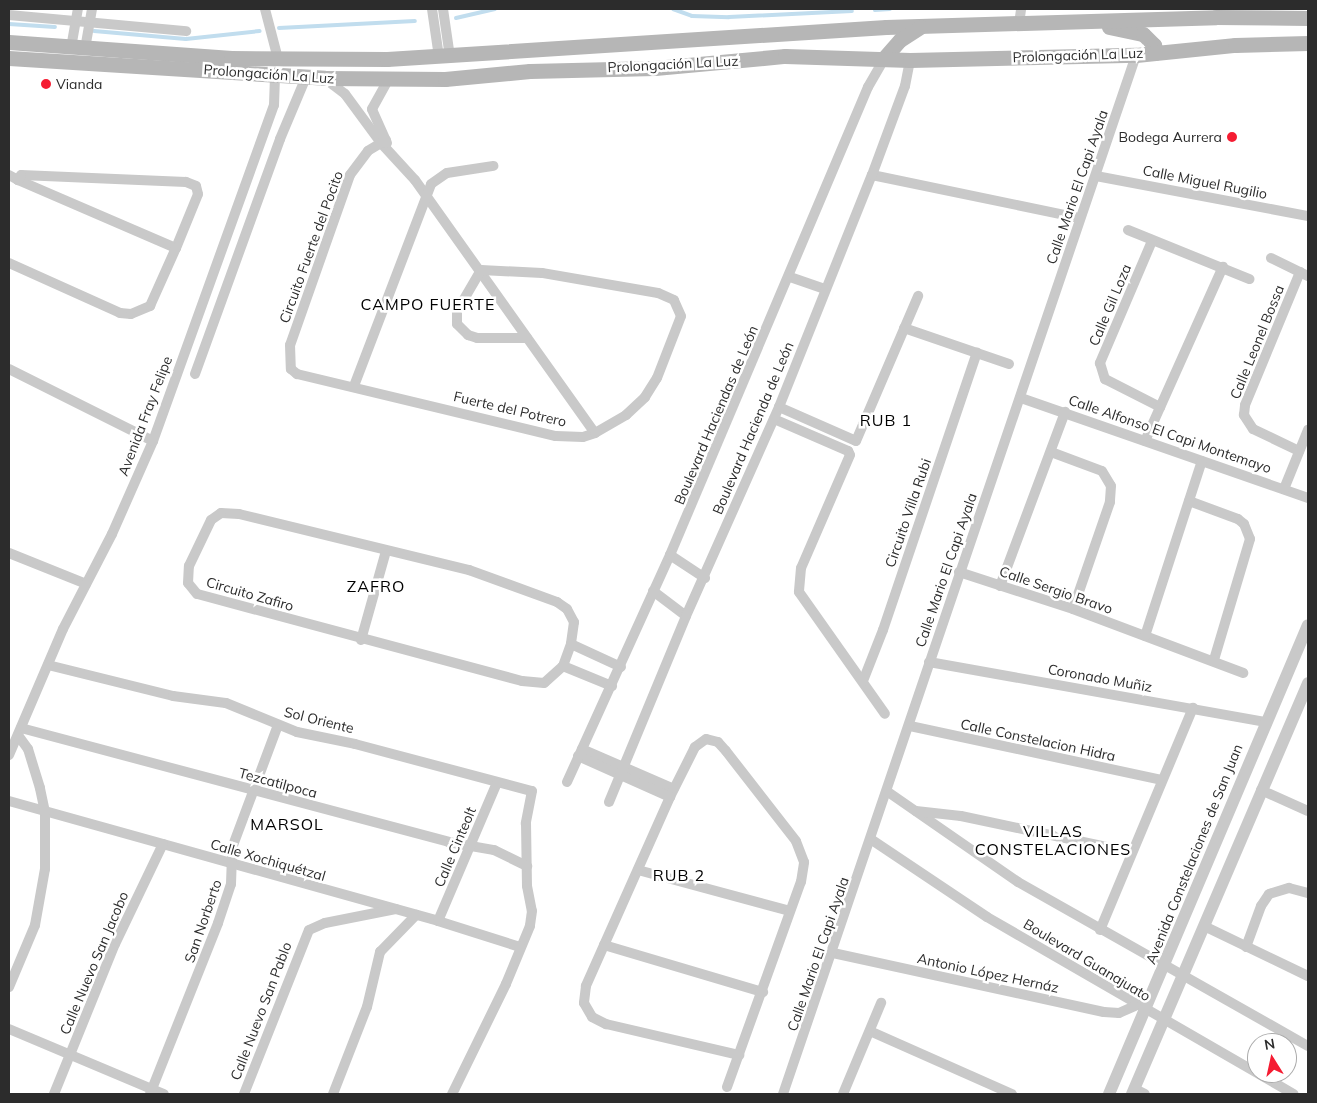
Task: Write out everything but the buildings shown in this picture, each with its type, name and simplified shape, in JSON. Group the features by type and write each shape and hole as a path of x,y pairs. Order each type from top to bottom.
{"main road":[{"name":"Prolongación La Luz","path":"9,42 78,48 278,59 444,57 886,27 1308,18"},
{"path":"1079,22 1143,34 1154,45 1156,52"},
{"path":"886,57 900,40 924,26"},
{"path":"886,27 900,40 910,60"},
{"name":"Prolongación La Luz","path":"9,58 324,78 445,79 530,70 656,68 785,56 886,57 910,60 1136,55 1235,44 1308,43"}],"street":[{"path":"78,9 75,20 78,48"},
{"path":"78,48 89,22 92,9"},
{"path":"265,9 278,59"},
{"path":"432,9 444,57"},
{"path":"443,9 444,57"},
{"path":"1019,24 1021,9"},
{"path":"9,14 186,30"},
{"name":"Calle Mario El Capi Ayala","path":"783,1094 872,840 959,572 1022,398 1079,218 1096,176 1136,55"},
{"name":"Boulevard Haciendas de León","path":"567,782 621,667 670,555 790,277 868,86 886,57"},
{"name":"Boulevard Hacienda de León","path":"609,802 686,616 705,578 779,407 824,289 872,175 905,86 910,60"},
{"name":"Avenida Fray Felipe","path":"9,755 48,665 152,441 274,104 275,75"},
{"path":"195,374 280,139 306,77"},
{"path":"324,78 345,94 426,195 481,270 595,434"},
{"path":"362,114 372,109 389,78"},
{"path":"372,109 383,141"},
{"name":"Circuito Fuerte del Pocito","path":"297,374 289,363 290,345 350,176 358,162 383,141"},
{"path":"354,386 426,195 440,175 493,166"},
{"path":"9,264 120,313 131,314 150,306 198,194 196,186 186,182 21,175 13,178"},
{"path":"872,175 1079,218"},
{"name":"Calle Miguel Rugilio","path":"1096,176 1308,216"},
{"path":"13,178 176,248"},
{"path":"1128,230 1249,279"},
{"name":"Calle Gil Loza","path":"1152,241 1100,363 1105,379 1160,407"},
{"name":"Calle Leonel Bossa","path":"1271,258 1304,274 1245,405 1244,415 1253,429 1299,451"},
{"path":"1144,441 1222,267"},
{"path":"481,270 457,311 458,324 468,335 477,338 527,338"},
{"name":"Fuerte del Potrero","path":"297,374 354,386 556,436 583,437 595,434 636,407 657,378 680,324 680,309 674,300 658,293 542,273 481,270"},
{"path":"790,277 824,289"},
{"path":"779,407 856,440 918,296"},
{"path":"904,328 1009,364"},
{"name":"Circuito Villa Rubi","path":"863,681 883,630 977,353"},
{"path":"9,370 152,441"},
{"name":"Calle Alfonso El Capi Montemayo","path":"1022,398 1308,498"},
{"path":"1000,586 1051,452 1064,412"},
{"path":"774,419 848,451 850,455 798,580 803,602 863,681 885,714"},
{"path":"1284,489 1308,430"},
{"path":"1051,452 1102,471 1111,486 1110,502 1073,609"},
{"path":"1145,636 1202,461"},
{"path":"1189,501 1238,519 1244,524 1250,539 1214,660"},
{"name":"Circuito Zafiro","path":"221,513 239,514 386,551 470,570 557,602 572,616 571,644 563,666 544,683 533,683 361,640 197,594 188,583 189,566 211,520 221,513"},
{"path":"361,640 386,551"},
{"path":"9,553 86,584"},
{"path":"670,555 705,578"},
{"name":"Calle Sergio Bravo","path":"959,572 1073,609 1214,660 1243,673"},
{"path":"653,591 686,616"},
{"name":"Avenida Constelaciones de San Juan","path":"1109,1094 1141,1009 1164,965 1265,722 1308,626"},
{"path":"571,644 621,667"},
{"name":"Coronado Muñiz","path":"929,662 1265,722"},
{"name":"Sol Oriente","path":"48,665 173,696 226,703 278,725 532,792 526,818 527,866"},
{"path":"563,666 612,686"},
{"path":"1137,1092 1260,790 1308,683"},
{"path":"1100,930 1161,780 1193,708"},
{"name":"San Norberto","path":"150,1092 218,923 231,884 232,848 252,790 278,725"},
{"name":"Calle Constelacion Hidra","path":"910,726 1161,780"},
{"path":"9,987 42,897 45,812 36,772 28,749 19,732"},
{"name":"Tezcatilpoca","path":"19,732 471,847 499,852 527,866"},
{"path":"727,1087 739,1055 762,992 804,869 800,849 718,742 706,739 699,742 672,793 604,945 584,994 584,1003 592,1018 606,1024 739,1055"},
{"path":"580,753 672,793"},
{"name":"Calle Cinteolt","path":"438,921 497,783"},
{"path":"1260,790 1308,811"},
{"path":"888,792 1018,882 1308,1046"},
{"name":"Calle Xochiquétzal","path":"9,801 232,865 397,909 520,947"},
{"path":"916,810 961,816 1131,852"},
{"name":"Boulevard Guanajuato","path":"872,840 987,917 1141,1009 1166,1020 1293,1094"},
{"name":"Calle Nuevo San Jacobo","path":"54,1094 115,944 163,844"},
{"path":"452,1094 506,984 532,915 527,866"},
{"path":"638,870 790,911"},
{"path":"1246,947 1261,906 1269,894 1289,888 1308,893"},
{"name":"Calle Nuevo San Pablo","path":"244,1094 305,938 315,926 397,909"},
{"path":"333,1094 367,1008 380,952 416,915"},
{"path":"1204,926 1308,976"},
{"path":"604,945 762,992"},
{"name":"Antonio López Hernáz","path":"833,954 1104,1012 1119,1013 1141,1009"},
{"path":"843,1094 872,1032 881,1003"},
{"path":"9,1029 70,1053 150,1092 164,1094"},
{"path":"872,1032 1012,1094"}],"waterway":[{"path":"456,18 495,9"},
{"path":"673,9 692,16 729,17 852,11"},
{"path":"875,10 890,9"},
{"path":"279,28 415,21"},
{"path":"9,24 55,27"},
{"path":"94,31 186,39 260,31"}],"place":[{"name":"Vianda","path":"46,84"},
{"name":"Bodega Aurrera","path":"1232,137"}],"district":[{"name":"CAMPO FUERTE","path":"428,304"},
{"name":"RUB 1","path":"886,420"},
{"name":"ZAFRO","path":"376,586"},
{"name":"MARSOL","path":"287,824"},
{"name":"VILLAS CONSTELACIONES","path":"1053,840"},
{"name":"RUB 2","path":"679,875"}]}
